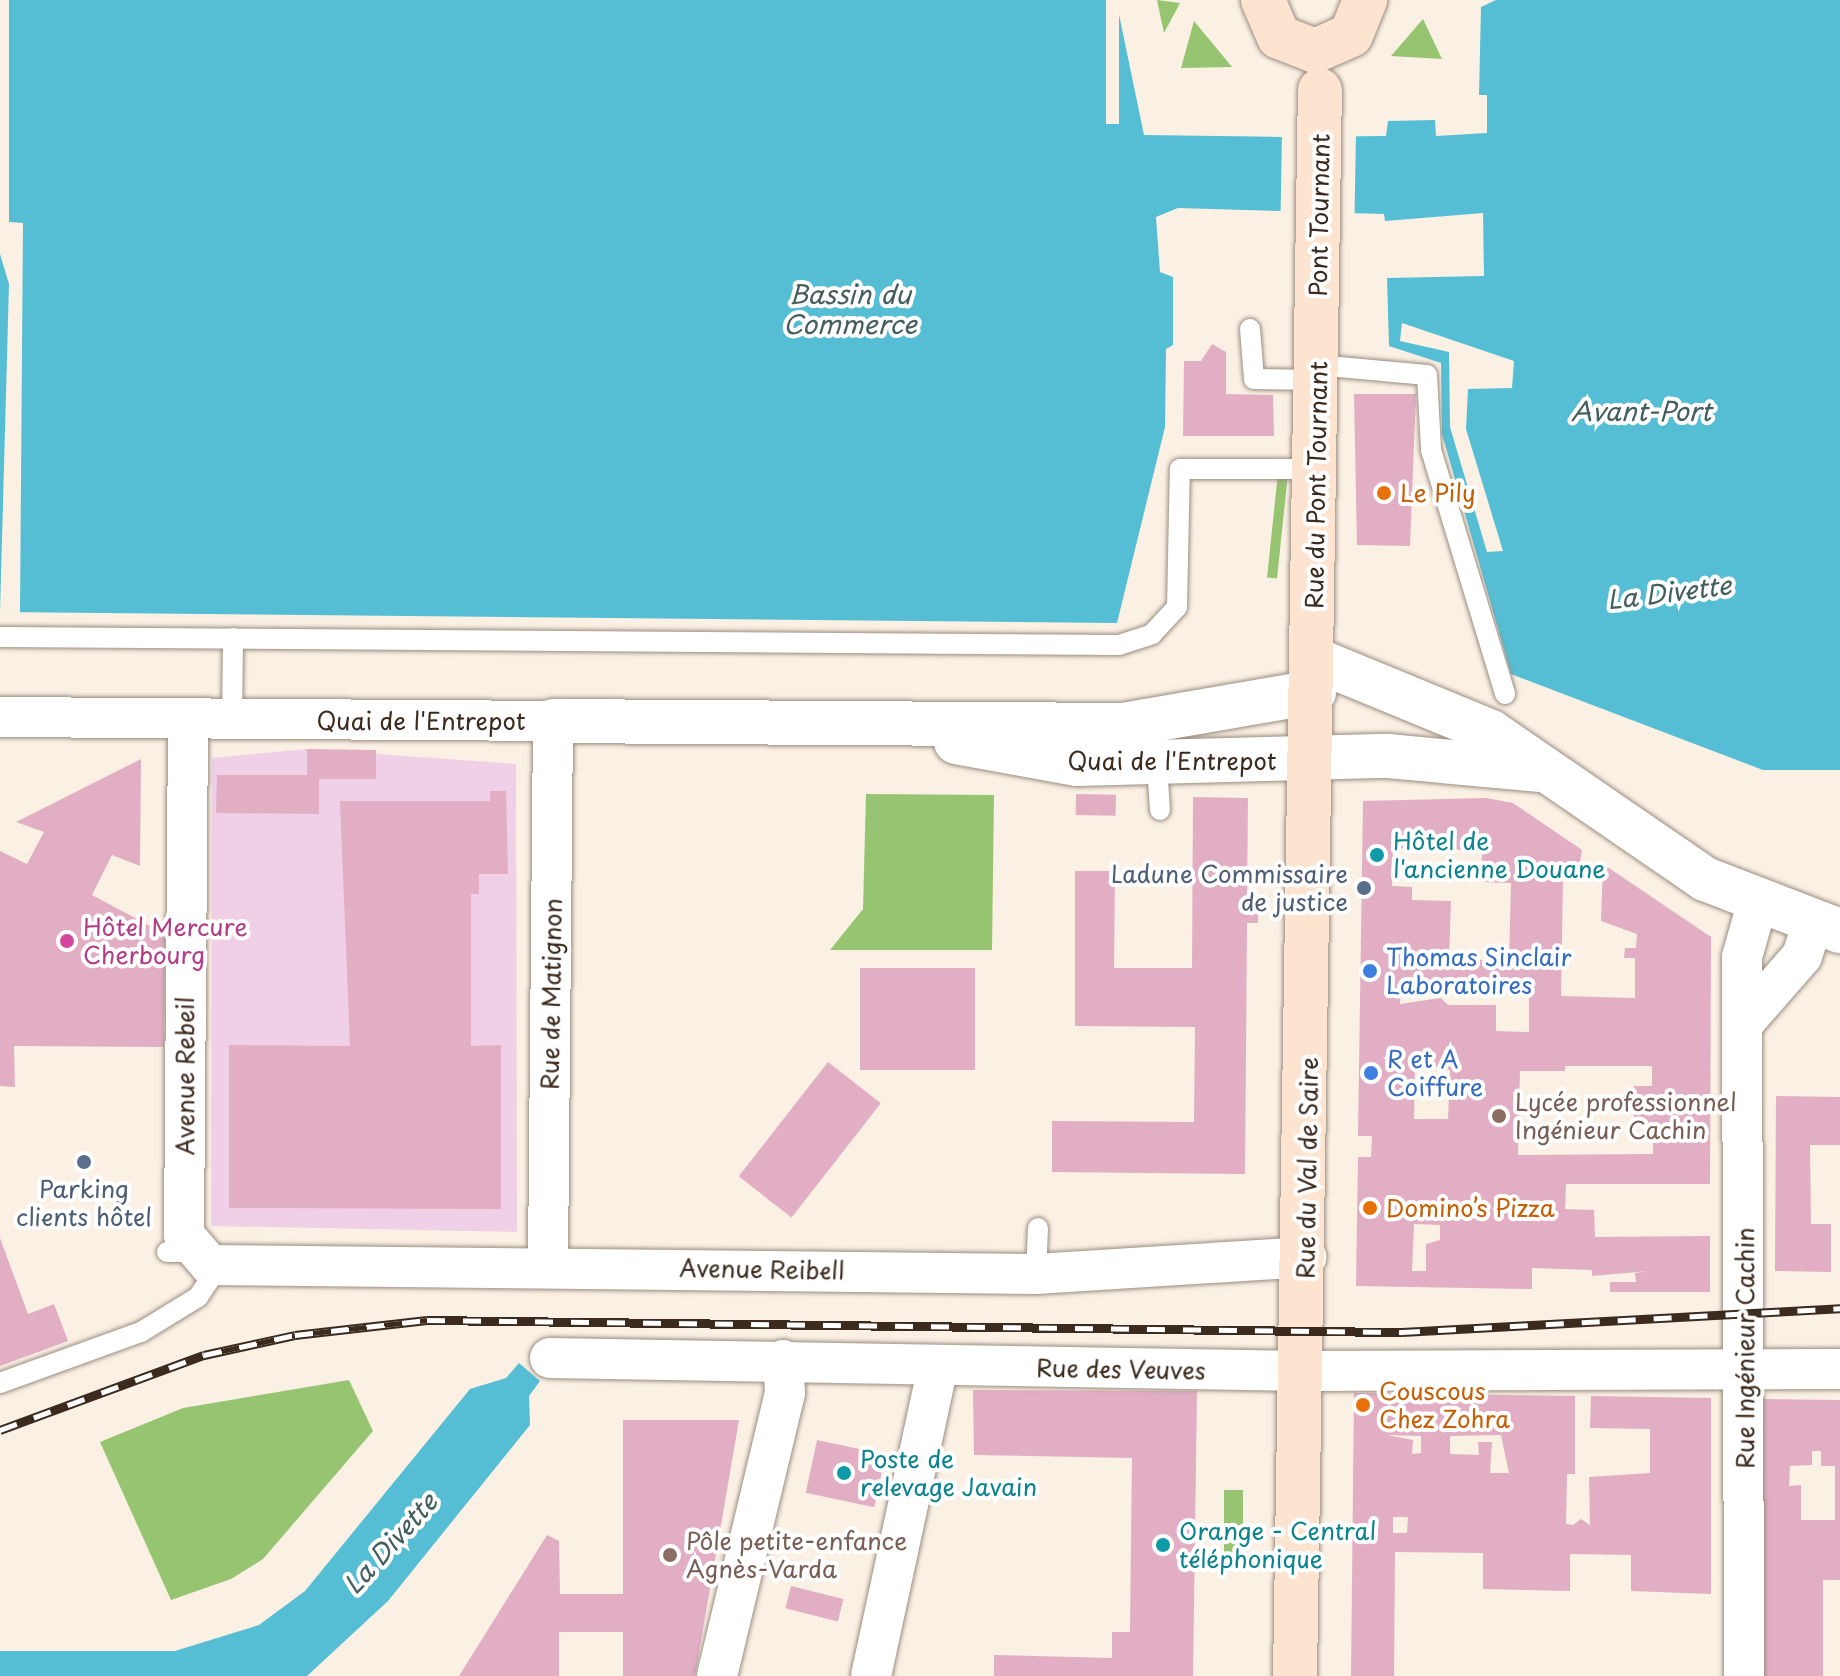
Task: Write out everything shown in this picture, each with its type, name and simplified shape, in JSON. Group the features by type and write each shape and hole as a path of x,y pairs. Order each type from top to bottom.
{"main road":[{"path":"1263,0 1279,37 1318,47 1358,25 1365,0"},
{"name":"Pont Tournant","path":"1317,311 1320,105 1332,75 1318,47"},
{"name":"Rue du Pont Tournant","path":"1314,676 1317,311"},
{"name":"Rue du Val de Saire","path":"1295,1676 1297,1401 1304,1371 1314,676"}],"street":[{"name":"Quai de l'Entrepot","path":"0,717 188,724 843,719 1123,725 1314,676"},
{"path":"1314,676 1491,732 1538,770 1660,852 1757,904 1826,927 1746,1020"},
{"name":"Quai de l'Entrepot","path":"843,719 1077,764 1388,756 1538,770"},
{"name":"Rue de Matignon","path":"548,1266 553,721"},
{"name":"Avenue Rebeil","path":"188,724 184,1235 193,1257"},
{"name":"Rue Ingénieur Cachin","path":"1744,1676 1746,1020 1742,957 1757,904"},
{"name":"Avenue Reibell","path":"193,1257 1036,1274 1306,1257"},
{"name":"Rue des Veuves","path":"550,1358 1304,1371 1840,1369"},
{"path":"717,1676 785,1393 783,1360"},
{"path":"871,1676 938,1366"}],"lane":[{"path":"1250,329 1254,379 1317,372 1427,375 1431,450 1505,694"},
{"path":"0,637 1119,645 1152,634 1177,607 1180,469 1316,469"},
{"path":"232,722 233,638"},
{"path":"1157,764 1160,810"},
{"path":"1036,1274 1038,1228"},
{"path":"0,1383 141,1332 198,1297 193,1257"}],"shaded area":[{"path":"307,749 516,764 517,1232 211,1226 212,758"}],"green space":[{"path":"1157,0 1180,3 1164,33"},
{"path":"1423,19 1442,59 1391,56"},
{"path":"1194,21 1232,67 1181,68"},
{"path":"1278,473 1288,474 1277,578 1267,577"},
{"path":"866,794 994,795 992,950 830,950 863,909"},
{"path":"349,1380 373,1431 263,1559 231,1579 171,1600 100,1442 183,1408"},
{"path":"1224,1490 1243,1490 1243,1568 1224,1568"}],"water":[{"name":"Bassin du Commerce","path":"0,0 1116,0 1144,135 1281,137 1386,136 1388,121 1435,120 1436,136 1487,133 1487,95 1479,95 1481,7 1496,0 1840,0 1840,770 1763,770 1511,674 1442,434 1441,363 1389,346 1387,278 1484,276 1483,213 1385,221 1384,214 1178,208 1156,217 1160,272 1173,277 1173,345 1166,349 1165,427 1117,623 0,612"},
{"name":"La Divette","path":"519,1363 540,1381 529,1396 530,1425 388,1601 307,1676 0,1676 0,1651 175,1651 259,1625 305,1591 470,1389 506,1378"}],"pier":[{"path":"0,0 9,0 9,222 23,223 20,613 0,612 9,284 0,254"},
{"path":"1106,0 1119,0 1119,124 1106,124"},
{"path":"1282,131 1356,132 1354,218 1281,217"},
{"path":"1402,323 1514,361 1512,388 1468,389 1466,429 1503,551 1487,552 1450,427 1449,352 1400,341"}],"building":[{"path":"1212,344 1226,352 1226,394 1273,395 1274,436 1183,436 1184,361 1201,361"},
{"name":"Le Pily","path":"1354,394 1416,394 1410,546 1357,545"},
{"path":"307,749 376,750 376,779 319,779 319,814 216,813 217,775 307,775"},
{"name":"Hôtel Mercure Cherbourg","path":"141,759 140,866 112,855 92,895 165,934 164,1047 14,1046 15,1087 0,1086 0,851 27,864 44,832 16,822"},
{"path":"490,791 506,791 508,874 479,874 479,894 471,894 471,1046 501,1045 501,1209 229,1208 229,1045 350,1046 340,801 490,801"},
{"path":"1076,794 1116,795 1116,816 1076,815"},
{"path":"1193,797 1248,798 1247,902 1258,902 1258,923 1247,923 1245,1174 1052,1172 1052,1121 1194,1122 1195,1027 1075,1026 1075,871 1115,871 1114,968 1192,968"},
{"path":"1486,798 1513,803 1582,850 1580,863 1563,876 1561,996 1635,998 1635,958 1624,958 1625,948 1636,948 1637,934 1601,921 1603,864 1711,937 1710,1184 1566,1184 1565,1209 1594,1210 1595,1237 1710,1236 1710,1292 1610,1292 1610,1282 1636,1282 1635,1273 1648,1271 1592,1276 1592,1270 1532,1268 1532,1289 1356,1286 1358,1157 1371,1157 1372,1136 1358,1136 1363,801","holes":["1393,848 1482,850 1481,882 1511,883 1509,961 1449,959 1451,901 1412,900 1412,887 1392,886","1401,978 1462,990 1529,989 1529,1032 1496,1031 1496,1005 1448,1005 1441,998 1400,1004","1415,1063 1450,1070 1448,1119 1414,1119","1565,1066 1652,1066 1652,1086 1634,1086 1634,1125 1653,1125 1653,1154 1518,1155 1520,1071 1565,1071","1414,1224 1440,1225 1440,1240 1426,1244 1426,1271 1412,1271"]},
{"path":"860,968 975,968 975,1070 860,1070"},
{"path":"828,1062 881,1103 792,1218 739,1176"},
{"path":"1776,1096 1840,1097 1840,1145 1810,1145 1811,1224 1831,1224 1831,1272 1775,1271"},
{"path":"0,1238 28,1314 54,1304 68,1341 0,1366"},
{"name":"Orange - Central téléphonique","path":"973,1390 1197,1391 1193,1676 994,1676 994,1655 1112,1658 1112,1632 1130,1632 1132,1458 974,1455"},
{"path":"1354,1393 1575,1396 1575,1474 1567,1474 1566,1524 1573,1525 1581,1519 1590,1525 1589,1477 1650,1473 1650,1429 1590,1428 1591,1396 1711,1398 1711,1594 1631,1591 1631,1555 1570,1554 1570,1591 1483,1589 1483,1553 1395,1552 1394,1676 1351,1676","holes":["1387,1435 1421,1436 1421,1453 1412,1454 1413,1440","1501,1435 1509,1473 1490,1473 1492,1442 1478,1442 1479,1455 1450,1454 1450,1436","1393,1517 1408,1517 1407,1533 1393,1533"]},
{"path":"1763,1399 1840,1400 1840,1580 1823,1580 1823,1676 1763,1676","holes":["1812,1451 1821,1451 1821,1466 1835,1466 1835,1520 1801,1520 1801,1485 1789,1486 1790,1466 1812,1465"]},
{"name":"Pôle petite-enfance Agnès-Varda","path":"623,1420 739,1420 695,1676 623,1676 623,1632 559,1632 559,1676 459,1676 547,1535 559,1541 560,1594 623,1594"},
{"name":"Poste de relevage Javain","path":"817,1440 885,1455 874,1507 806,1493"},
{"path":"791,1586 843,1599 838,1621 785,1608"}],"railway":[{"path":"0,1430 204,1355 295,1335 427,1320 1402,1332 1840,1308"}],"place":[{"name":"Le Pily","path":"1384,493"},
{"name":"Hôtel de l'ancienne Douane","path":"1377,855"},
{"name":"Ladune Commissaire de justice","path":"1364,888"},
{"name":"Hôtel Mercure Cherbourg","path":"67,941"},
{"name":"Thomas Sinclair Laboratoires","path":"1370,971"},
{"name":"R et A Coiffure","path":"1371,1073"},
{"name":"Lycée professionnel Ingénieur Cachin","path":"1499,1116"},
{"name":"Parking clients hôtel","path":"84,1162"},
{"name":"Domino’s Pizza","path":"1370,1208"},
{"name":"Couscous Chez Zohra","path":"1363,1405"},
{"name":"Poste de relevage Javain","path":"844,1473"},
{"name":"Orange - Central téléphonique","path":"1163,1545"},
{"name":"Pôle petite-enfance Agnès-Varda","path":"670,1555"}],"water label":[{"name":"Avant-Port","path":"1641,411"}]}
